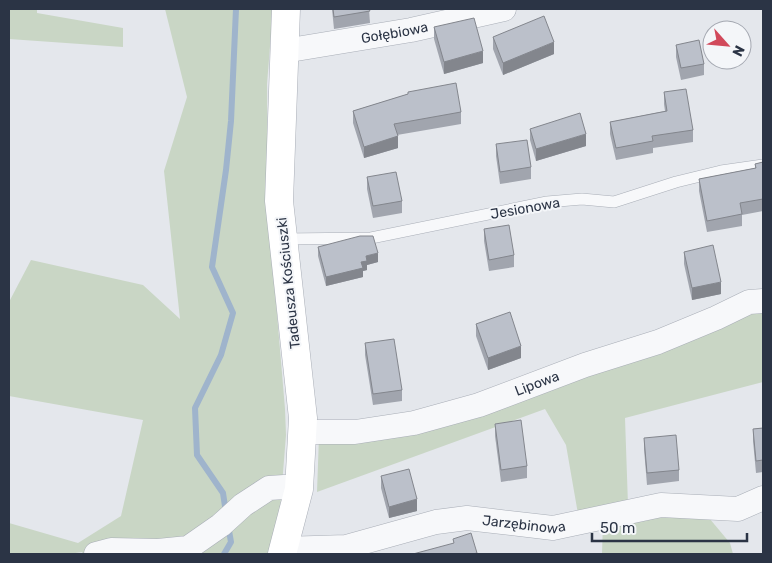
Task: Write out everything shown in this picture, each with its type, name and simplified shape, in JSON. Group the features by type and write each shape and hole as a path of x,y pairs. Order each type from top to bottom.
{"street":[{"name":"Tadeusza Kościuszki","path":"283,552 299,489 303,418 280,201 286,9"},
{"name":"Gołębiowa","path":"284,51 411,30 504,9"},
{"name":"Lipowa","path":"302,432 355,432 384,428 414,423 480,405 585,365 658,342 749,302 763,301"},
{"path":"96,554 111,550 158,551 188,548 221,525 238,509 269,488 299,489"},
{"name":"Jarzębinowa","path":"283,552 346,547 436,522 467,518 553,528 661,504 738,508 763,498"}],"lane":[{"name":"Jesionowa","path":"283,239 370,238 547,202 582,199 614,202 676,182 721,171 763,166"}],"green space":[{"path":"9,9 37,9 37,13 123,28 123,47 9,39"},
{"path":"165,9 273,9 267,84 268,207 286,435 280,510 270,550 268,554 83,554 82,552 69,554 9,554 9,523 78,543 121,516 143,420 9,396 9,302 31,260 143,285 180,319 164,171 187,97"},
{"path":"763,307 763,382 625,418 628,505 578,514 566,445 545,409 317,492 319,436 351,437"},
{"path":"704,512 730,543 733,554 602,554 603,521"}],"building":[{"path":"333,9 369,9 370,11 334,17"},
{"path":"544,16 554,42 503,63 493,37"},
{"path":"474,18 483,51 444,62 434,27"},
{"path":"699,40 702,64 681,68 676,45"},
{"path":"456,83 461,112 394,124 398,136 364,147 353,111 408,94 408,92"},
{"path":"686,89 693,130 652,136 653,141 616,148 610,122 667,111 664,92"},
{"path":"580,113 586,134 536,149 530,129"},
{"path":"527,140 531,167 500,172 496,144"},
{"path":"763,162 763,199 740,203 742,214 707,221 699,179 756,168 755,164"},
{"path":"396,172 402,201 373,206 367,177"},
{"path":"509,225 514,255 489,260 484,229"},
{"path":"360,236 373,236 378,253 366,256 367,261 361,262 363,268 326,277 318,247"},
{"path":"713,245 721,282 692,288 684,252"},
{"path":"510,312 521,346 488,358 476,324"},
{"path":"394,339 402,390 373,394 365,343"},
{"path":"521,420 527,466 501,470 495,424"},
{"path":"763,428 763,460 756,461 753,429"},
{"path":"676,435 679,470 647,473 644,438"},
{"path":"409,469 417,499 389,507 381,476"},
{"path":"471,533 477,553 413,554 454,543 453,539"}],"waterway":[{"path":"226,513 223,493 197,455 195,408 221,355 233,313 212,267 231,121 236,9"},
{"path":"224,554 231,542 228,525"}]}
